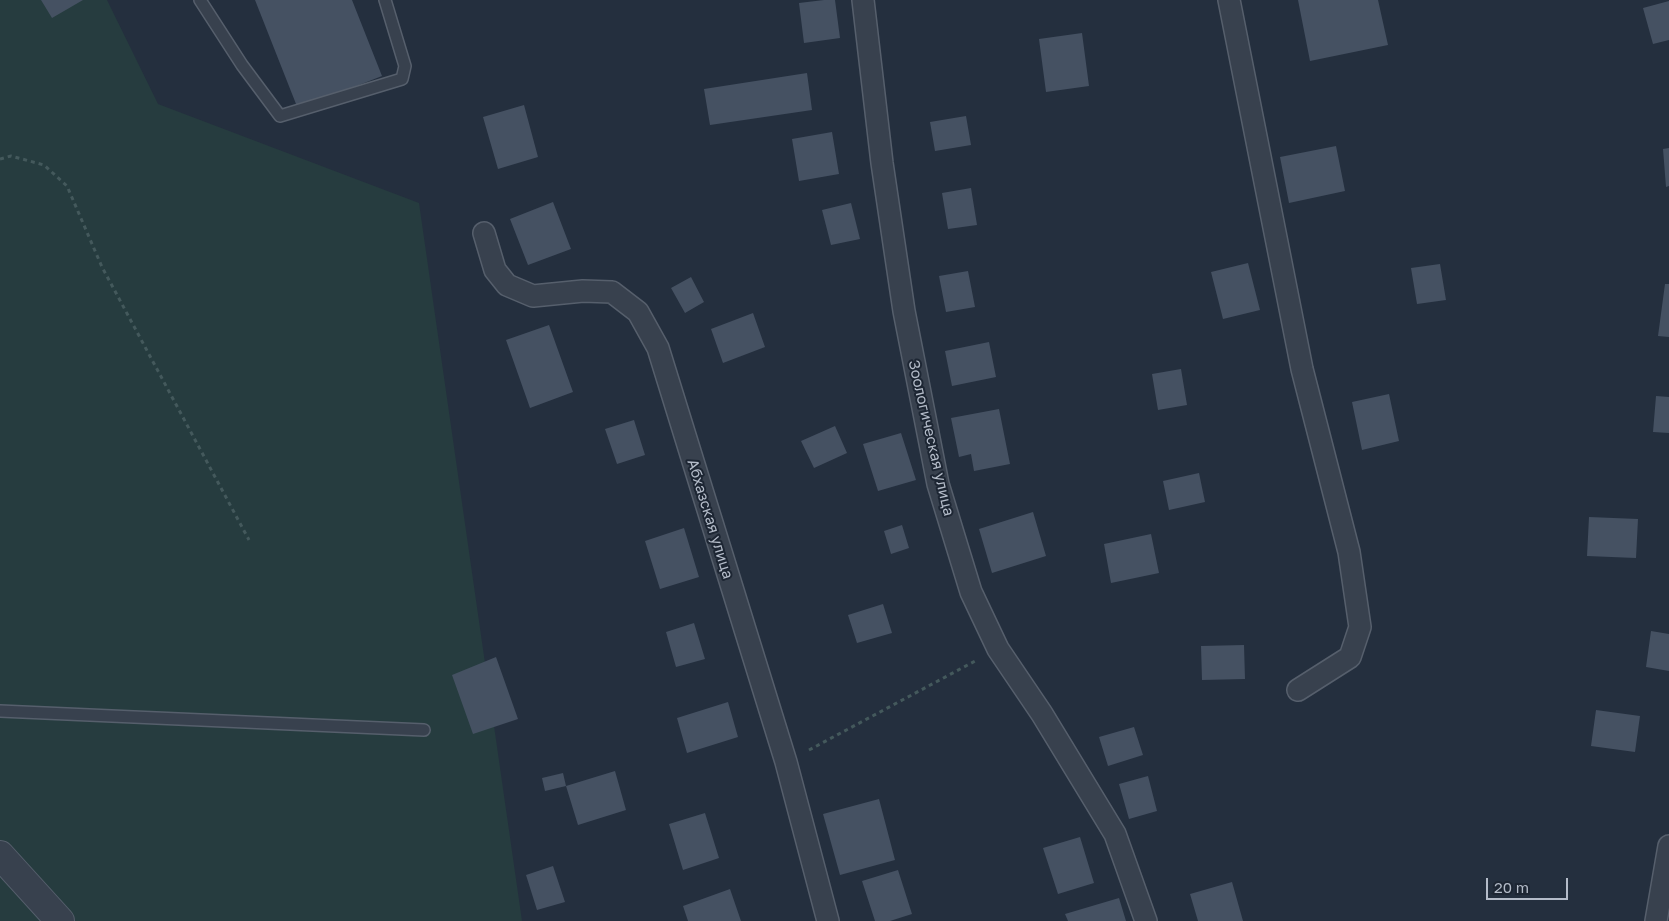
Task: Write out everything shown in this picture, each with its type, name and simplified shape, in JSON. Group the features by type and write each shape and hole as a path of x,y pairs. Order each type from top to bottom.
{"street":[{"name":"Зоологическая улица","path":"863,0 882,163 904,311 938,484 971,592 998,649 1042,714 1115,834 1146,921"},
{"path":"1229,0 1302,369 1349,552 1360,627 1350,657 1298,690"},
{"name":"Абхазская улица","path":"484,233 495,270 506,284 533,296 583,291 612,292 638,312 658,348 786,762 828,921"},
{"path":"1656,921 1669,846"},
{"path":"0,855 60,921"}],"lane":[{"path":"200,0 242,65 280,116 402,78 405,66 385,0"},
{"path":"0,711 424,730"}],"path":[{"path":"0,159 11,156 44,164 67,186 102,267 249,540"},
{"path":"786,762 998,649"}],"green space":[{"path":"0,0 107,0 158,104 419,203 522,921 0,921"}],"building":[{"path":"41,0 83,0 52,18"},
{"path":"255,0 352,0 382,76 298,109"},
{"path":"835,0 840,38 804,43 799,3"},
{"path":"1298,0 1378,0 1388,45 1310,61"},
{"path":"1669,1 1669,40 1653,44 1643,8"},
{"path":"1082,33 1089,86 1046,92 1039,39"},
{"path":"807,73 812,110 710,125 704,89"},
{"path":"524,105 538,157 498,169 483,117"},
{"path":"966,116 971,145 935,151 930,122"},
{"path":"832,132 839,174 799,181 792,139"},
{"path":"1336,146 1345,191 1289,203 1280,157"},
{"path":"1669,148 1669,186 1666,187 1663,149"},
{"path":"971,188 977,225 948,229 942,193"},
{"path":"553,202 571,249 528,265 510,219"},
{"path":"851,203 860,239 831,245 822,210"},
{"path":"1248,263 1260,310 1223,319 1211,272"},
{"path":"1440,264 1446,300 1417,304 1411,268"},
{"path":"968,271 975,307 946,312 939,276"},
{"path":"691,277 704,302 685,313 671,288"},
{"path":"1665,284 1669,284 1669,337 1658,336"},
{"path":"753,313 765,347 723,363 711,329"},
{"path":"549,325 573,392 530,408 506,340"},
{"path":"989,342 996,377 952,386 945,351"},
{"path":"1181,369 1187,405 1158,410 1152,374"},
{"path":"1389,394 1399,441 1362,450 1352,402"},
{"path":"1656,396 1669,397 1669,433 1653,432"},
{"path":"999,409 1010,464 974,471 971,454 959,457 951,418"},
{"path":"634,420 645,455 617,464 605,429"},
{"path":"835,426 847,453 814,468 801,441"},
{"path":"901,433 916,480 878,491 863,444"},
{"path":"1199,473 1205,502 1169,510 1163,481"},
{"path":"1033,512 1046,556 992,573 979,529"},
{"path":"1589,517 1638,519 1636,558 1587,556"},
{"path":"902,525 909,548 891,554 884,531"},
{"path":"684,528 699,577 660,589 645,541"},
{"path":"1151,534 1159,573 1111,583 1104,544"},
{"path":"883,604 892,633 857,643 848,615"},
{"path":"694,623 705,659 676,667 666,632"},
{"path":"1651,631 1669,634 1669,671 1646,667"},
{"path":"1244,645 1245,679 1202,680 1201,646"},
{"path":"496,657 518,719 473,734 452,675"},
{"path":"728,702 738,737 687,753 677,718"},
{"path":"1596,710 1640,716 1635,752 1591,746"},
{"path":"1134,727 1143,755 1108,766 1099,737"},
{"path":"615,771 626,810 578,825 566,786"},
{"path":"563,773 566,786 545,791 542,778"},
{"path":"1148,776 1157,811 1129,819 1119,784"},
{"path":"879,799 895,860 840,875 823,814"},
{"path":"705,813 719,858 683,870 669,824"},
{"path":"1080,837 1094,883 1058,894 1043,848"},
{"path":"553,866 565,902 537,910 526,875"},
{"path":"898,870 912,914 890,921 875,921 862,881"},
{"path":"1232,882 1243,921 1198,921 1190,894"},
{"path":"730,889 741,921 688,921 683,906"},
{"path":"1119,898 1126,921 1068,921 1065,914"}]}
